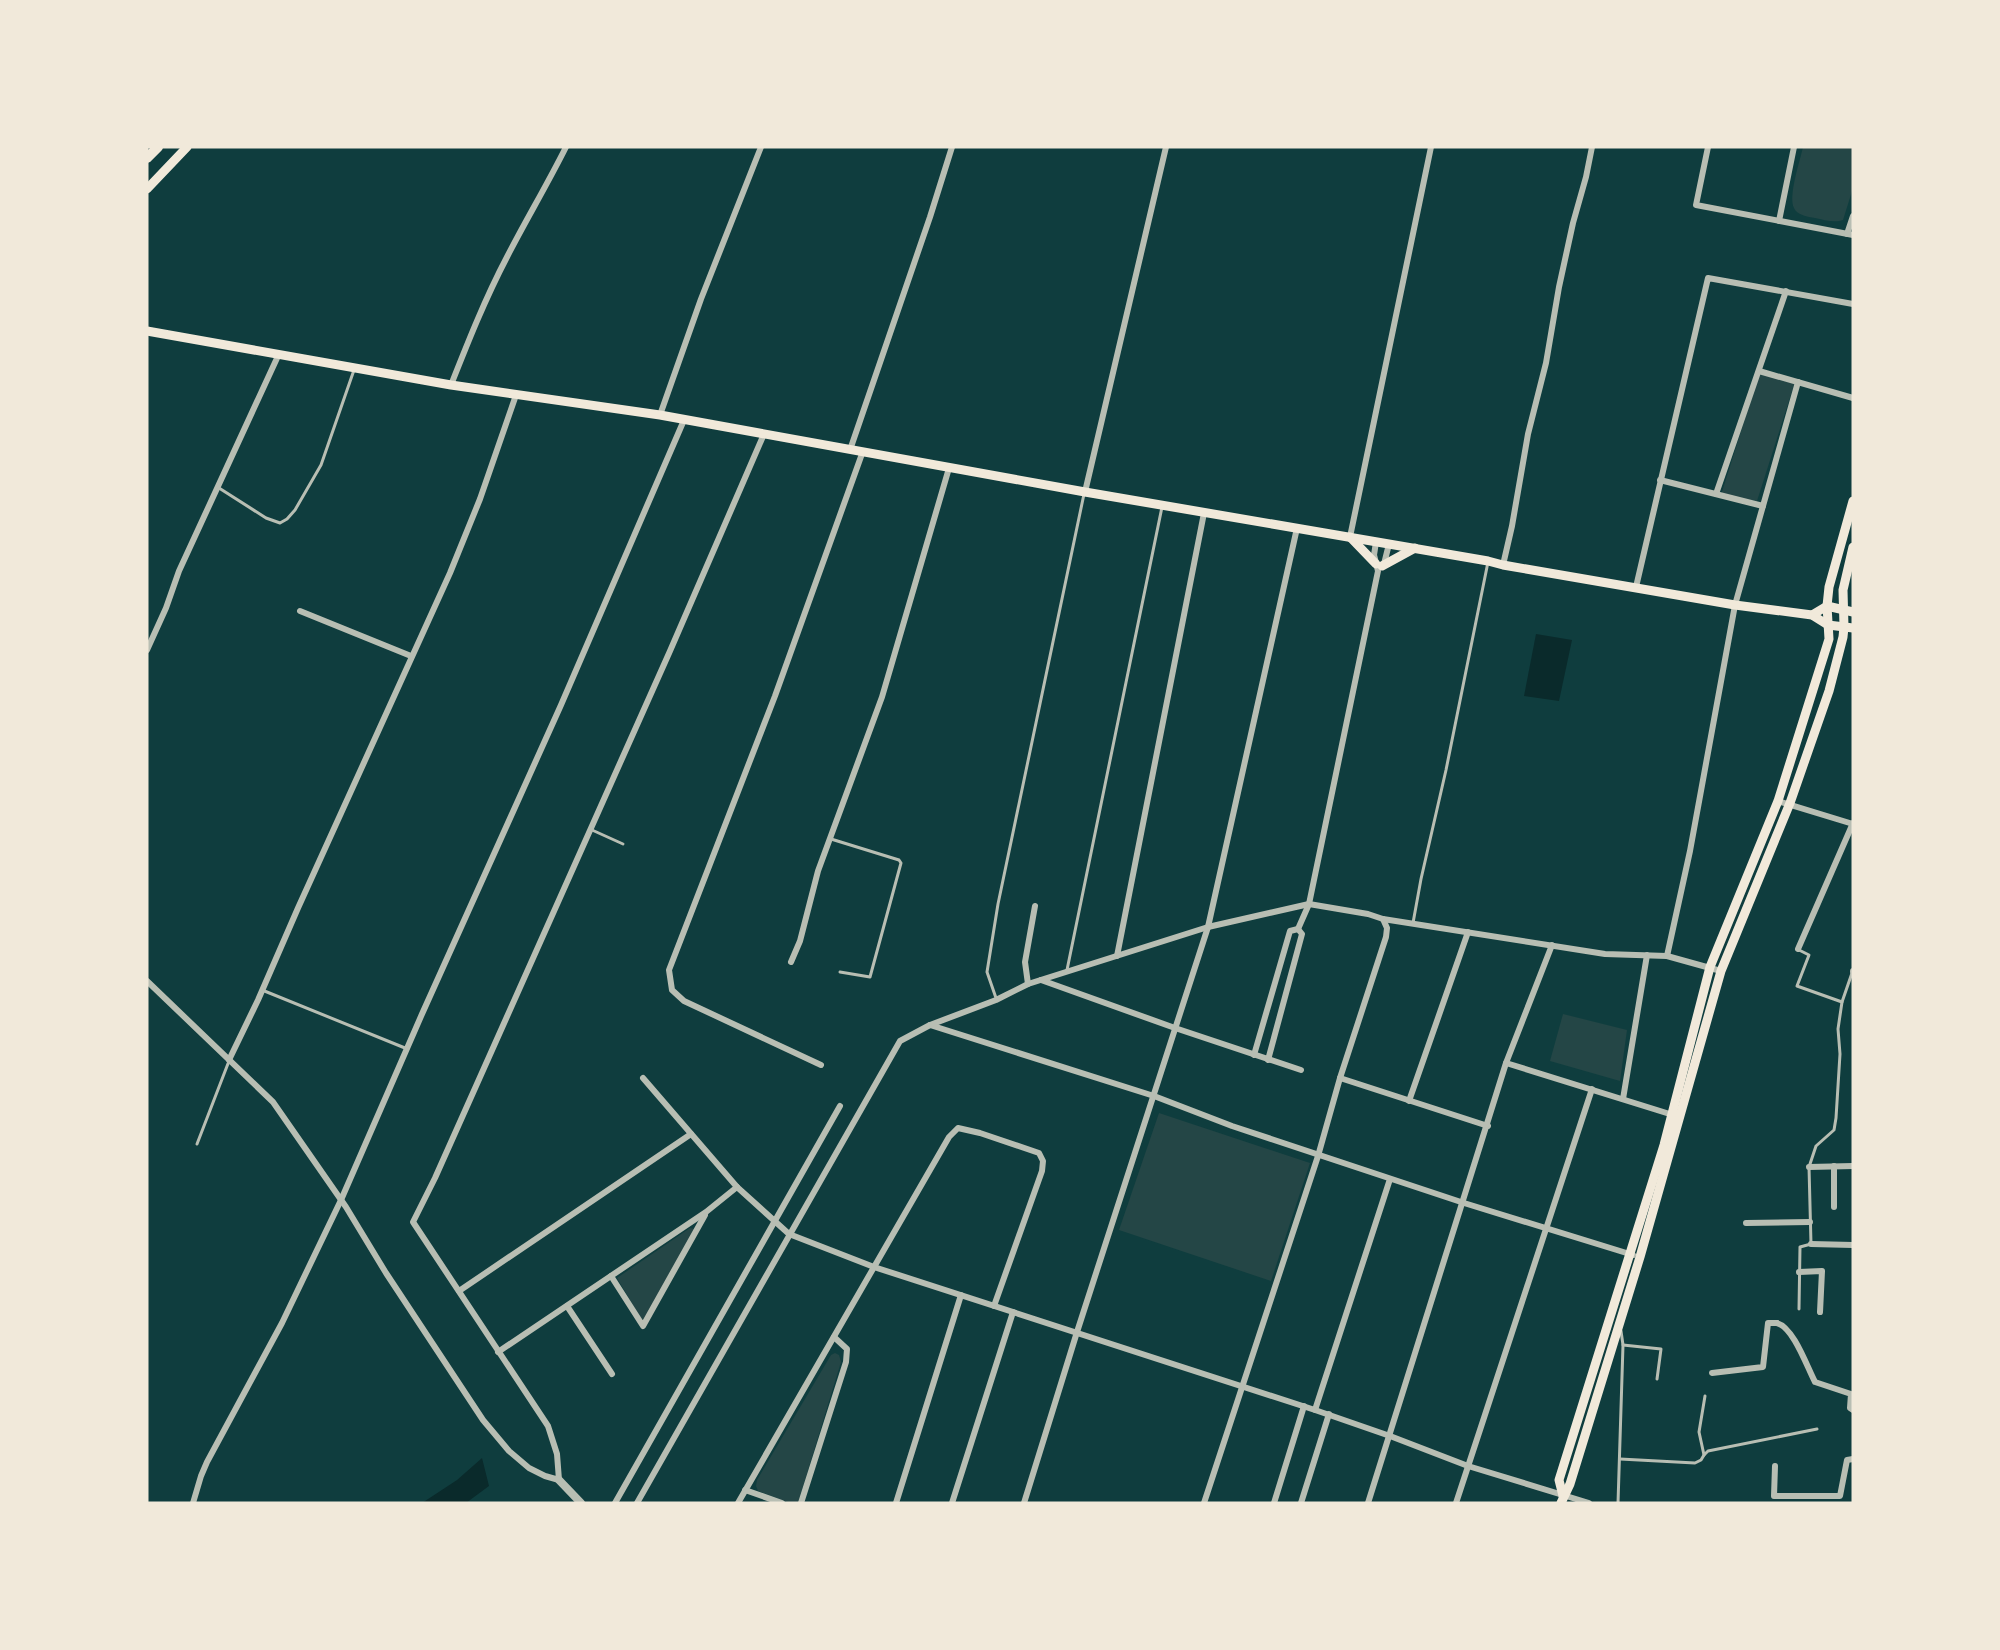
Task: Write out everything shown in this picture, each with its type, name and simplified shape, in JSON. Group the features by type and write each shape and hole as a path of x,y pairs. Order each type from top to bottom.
{"highway":[{"path":"147,158 158,147"}],"main road":[{"path":"147,189 187,147"},
{"path":"147,331 451,385 660,415 1162,506 1735,605 1812,615 1828,625 1849,628"},
{"path":"1562,1499 1570,1484 1640,1257 1676,1116 1710,967 1779,801 1829,639 1827,606 1832,575 1853,501"},
{"path":"1350,537 1379,567 1415,548"},
{"path":"1562,1499 1559,1480 1629,1254 1676,1116 1720,970 1790,803 1849,628 1845,579 1853,547"},
{"path":"1812,615 1827,606 1849,612"}],"street":[{"path":"451,385 471,333 506,258 546,188 566,147"},
{"path":"660,415 700,300 761,147"},
{"path":"850,450 952,147"},
{"path":"1085,492 1166,147"},
{"path":"1350,537 1431,147"},
{"path":"1503,565 1528,434 1546,363 1573,223 1592,147"},
{"path":"1708,147 1696,205 1850,234 1853,216"},
{"path":"1779,221 1794,147"},
{"path":"1636,587 1708,278 1853,304"},
{"path":"1716,494 1786,291"},
{"path":"147,650 166,608 179,571 278,356"},
{"path":"1759,371 1853,398"},
{"path":"1667,956 1692,840 1735,605 1798,382"},
{"path":"229,1060 450,573 480,499 516,395"},
{"path":"193,1503 207,1462 282,1323 341,1200 561,705 684,420"},
{"path":"559,1480 557,1454 548,1426 413,1222 675,641 764,434"},
{"path":"821,1065 684,1001 672,990 669,970 775,696 862,451"},
{"path":"791,962 800,941 818,871 882,697 949,468"},
{"path":"1660,480 1763,506"},
{"path":"1117,956 1204,513"},
{"path":"1024,1503 1208,927 1297,528"},
{"path":"1254,1055 1290,931 1298,928 1309,904 1379,567 1374,555 1376,542"},
{"path":"1379,567 1386,561 1389,544"},
{"path":"300,611 411,656"},
{"path":"1779,801 1853,824 1798,949"},
{"path":"637,1503 900,1041 930,1026 996,1000 1028,984 1208,927 1309,904 1368,914 1383,919 1605,954 1667,956 1720,970"},
{"path":"1028,984 1024,962 1035,906"},
{"path":"1204,1503 1318,1156 1340,1078 1386,938 1387,928 1383,919"},
{"path":"1268,1060 1302,934 1298,928"},
{"path":"1409,1101 1468,932"},
{"path":"1368,1503 1464,1203 1506,1063 1552,945"},
{"path":"1623,1099 1647,955"},
{"path":"1041,980 1301,1070"},
{"path":"147,981 273,1102 341,1200 483,1420 509,1451 529,1468 559,1480 581,1503"},
{"path":"930,1026 1154,1096 1318,1156 1640,1257"},
{"path":"1506,1063 1676,1116"},
{"path":"643,1078 737,1187 789,1233 874,1267 1329,1414 1562,1499 1589,1503"},
{"path":"1340,1078 1488,1126"},
{"path":"1456,1503 1592,1089"},
{"path":"615,1503 840,1106"},
{"path":"738,1503 953,1131 958,1128 1040,1153 1043,1161 1042,1171 994,1306"},
{"path":"459,1291 691,1134"},
{"path":"1834,1166 1834,1207"},
{"path":"1809,1167 1853,1166"},
{"path":"1315,1410 1390,1179"},
{"path":"498,1352 706,1212 737,1187"},
{"path":"611,1276 643,1326 706,1212"},
{"path":"1746,1224 1810,1222"},
{"path":"1811,1244 1853,1245"},
{"path":"1799,1272 1822,1271 1820,1311"},
{"path":"896,1503 961,1295"},
{"path":"567,1306 612,1374"},
{"path":"952,1503 1012,1312"},
{"path":"1712,1372 1763,1367 1768,1323 1777,1323 1786,1328 1798,1346 1815,1382 1851,1394 1850,1408 1853,1410"},
{"path":"801,1503 846,1362 847,1349 834,1337"},
{"path":"1274,1503 1304,1406"},
{"path":"1301,1503 1329,1414"},
{"path":"1775,1466 1774,1496 1840,1496 1847,1460 1853,1459"},
{"path":"745,1490 782,1503"}],"lane":[{"path":"219,488 266,518 280,522 287,519 295,510 321,465 354,369"},
{"path":"996,1000 987,972 998,904 1085,492"},
{"path":"1066,972 1162,506"},
{"path":"1413,924 1488,561"},
{"path":"590,829 623,844"},
{"path":"831,839 901,863 870,977 840,972"},
{"path":"1798,949 1809,955 1797,986 1842,1002"},
{"path":"1799,1309 1800,1247 1811,1244 1809,1167 1816,1146 1834,1130 1840,1054 1838,1029 1842,1002 1853,972"},
{"path":"1848,986 1853,987"},
{"path":"262,990 407,1049"},
{"path":"197,1144 229,1060"},
{"path":"1618,1503 1623,1345 1619,1322"},
{"path":"1623,1345 1661,1349 1657,1379"},
{"path":"1704,1455 1699,1432 1705,1396"},
{"path":"1620,1459 1695,1463 1701,1460 1708,1451 1817,1429"}],"shaded area":[{"path":"1803,147 1853,147 1853,188 1843,220 1829,221 1806,216 1794,208 1793,187"},
{"path":"1759,374 1795,382 1757,501 1721,495"},
{"path":"1536,634 1572,640 1559,701 1524,696"},
{"path":"1563,1014 1627,1030 1620,1081 1550,1061"},
{"path":"1159,1113 1310,1163 1271,1281 1119,1230"},
{"path":"690,1228 695,1229 643,1322 617,1278"},
{"path":"835,1353 839,1355 841,1362 798,1503 790,1503 758,1491 757,1480 831,1355"},
{"path":"482,1458 489,1486 466,1503 422,1503 457,1480"}]}
